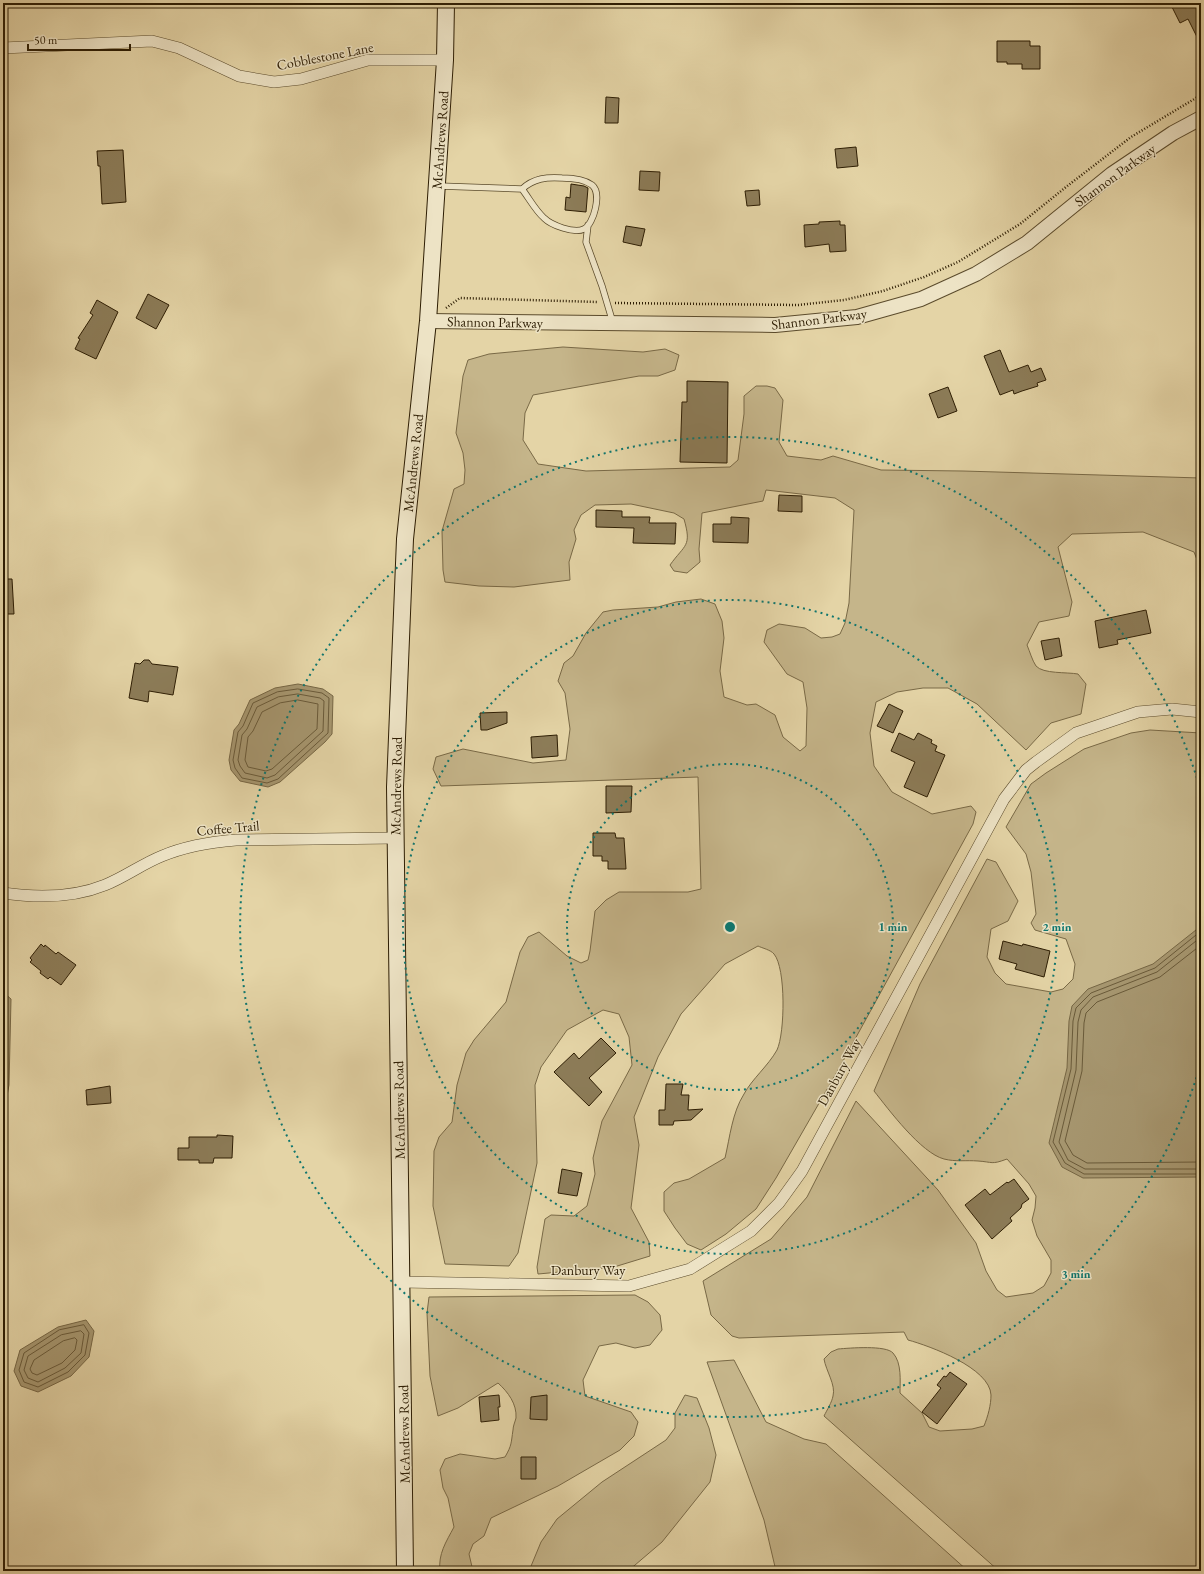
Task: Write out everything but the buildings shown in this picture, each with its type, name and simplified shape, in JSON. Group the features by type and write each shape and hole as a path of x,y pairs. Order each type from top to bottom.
{"main road":[{"name":"McAndrews Road","path":"405,1571 395,787 405,538 428,321 445,60 446,3"}],"street":[{"name":"Cobblestone Lane","path":"3,48 152,41 180,48 239,76 274,82 301,79 368,60 445,60"},
{"name":"Shannon Parkway","path":"428,321 775,325 857,317 921,299 976,274 1027,243 1112,174 1173,132 1201,118"},
{"name":"Danbury Way","path":"402,1282 629,1286 690,1269 752,1231 779,1203 802,1171 1004,799 1026,770 1076,733 1138,712 1172,709 1201,712"},
{"name":"Coffee Trail","path":"3,893 28,897 66,895 104,885 161,856 186,847 210,842 236,840 395,838"}],"lane":[{"path":"436,186 522,189 529,182 545,178 573,179 592,185 596,192 597,200 588,226 586,242 602,286 613,323"},
{"path":"522,189 544,219 568,230 583,230 588,226"}],"path":[{"path":"428,321 460,298 607,303 798,305 844,300 877,293 924,277 958,262 1020,224 1130,137 1201,95"}],"shaded area":[{"path":"563,347 643,352 665,349 679,355 675,370 658,376 639,376 533,395 525,413 523,440 538,464 586,471 730,467 738,460 744,414 744,396 756,386 767,386 775,388 783,400 779,442 787,456 821,460 833,456 881,470 1201,478 1201,570 1194,552 1143,532 1072,534 1058,547 1072,602 1069,616 1039,622 1027,645 1032,659 1039,669 1049,672 1078,674 1086,684 1081,714 1051,723 1026,750 977,704 948,688 923,688 897,692 876,702 870,733 874,766 892,792 932,814 971,806 976,812 973,824 837,1072 776,1178 756,1209 726,1234 701,1250 687,1244 664,1211 664,1192 674,1183 689,1179 725,1158 734,1117 740,1101 747,1088 769,1062 777,1050 780,1042 783,1016 781,973 778,961 774,954 769,950 758,946 725,964 681,1014 658,1057 634,1117 639,1145 631,1208 649,1242 650,1256 614,1267 538,1274 537,1267 545,1219 551,1215 574,1216 587,1206 595,1174 593,1158 602,1121 632,1065 629,1037 619,1014 603,1010 567,1030 541,1067 535,1085 537,1163 518,1253 509,1266 445,1264 433,1206 434,1151 439,1137 452,1122 457,1085 466,1053 474,1040 506,1002 520,952 528,937 539,932 567,956 581,963 588,960 595,911 606,900 619,892 688,892 701,889 698,777 441,786 433,769 436,757 463,749 533,763 566,760 570,729 565,693 558,681 564,663 573,656 586,633 603,612 658,607 676,602 701,599 715,604 722,621 724,638 720,671 724,697 747,705 756,704 775,715 783,737 800,751 806,746 807,708 803,682 787,674 764,642 767,630 779,624 805,628 821,638 832,637 840,634 845,623 849,603 854,510 835,498 766,490 763,501 702,513 699,549 700,562 687,573 674,571 670,565 686,545 687,535 684,519 674,513 631,504 595,505 581,515 574,530 576,539 569,562 570,580 514,587 479,586 445,582 443,570 442,531 454,489 464,484 465,470 463,453 456,433 463,376 468,360 489,354"},
{"path":"1150,730 1201,733 1201,1571 999,1571 824,1416 832,1401 834,1392 824,1359 831,1352 838,1349 876,1348 889,1350 893,1353 899,1367 900,1393 922,1413 929,1427 940,1431 972,1429 984,1426 989,1410 991,1395 988,1385 981,1376 970,1367 944,1353 908,1340 904,1332 739,1338 732,1336 711,1315 703,1281 771,1239 807,1197 856,1101 938,1190 976,1243 986,1271 997,1290 1006,1297 1033,1293 1044,1286 1051,1273 1051,1260 1037,1236 1032,1220 1036,1196 1029,1184 1007,1159 992,1163 948,1160 925,1149 906,1130 874,1091 920,984 987,859 996,862 1018,901 1008,921 991,929 987,957 995,973 1006,984 1051,992 1063,989 1073,979 1075,964 1066,939 1035,930 1031,923 1036,914 1031,872 1026,854 1006,827 1031,784 1046,773 1084,749 1131,733"},
{"path":"635,1295 648,1302 660,1315 662,1330 650,1345 635,1348 616,1343 599,1346 583,1380 585,1396 631,1412 638,1422 634,1436 620,1450 558,1486 491,1518 484,1536 473,1544 469,1554 473,1571 440,1571 441,1554 454,1527 448,1498 443,1488 440,1470 445,1459 460,1454 495,1459 505,1457 511,1444 516,1413 511,1399 498,1383 458,1408 438,1416 430,1376 427,1313 429,1297"},
{"path":"734,1360 766,1422 804,1439 826,1444 968,1571 776,1571 764,1520 707,1362"},
{"path":"685,1395 697,1398 709,1428 716,1455 710,1482 662,1542 628,1571 529,1571 541,1542 557,1519 602,1482 666,1440 675,1428 675,1413"}],"water":[{"path":"298,684 323,689 333,696 332,734 280,782 268,787 240,781 231,770 229,760 234,730 239,724 250,700 275,688"},
{"path":"1201,926 1201,1177 1083,1178 1062,1167 1049,1143 1067,1068 1069,1021 1072,1006 1088,989 1153,964"},
{"path":"3,992 11,999 9,1085 3,1117"},
{"path":"86,1320 94,1331 89,1357 71,1376 38,1392 21,1386 14,1371 20,1350 58,1327"}]}
